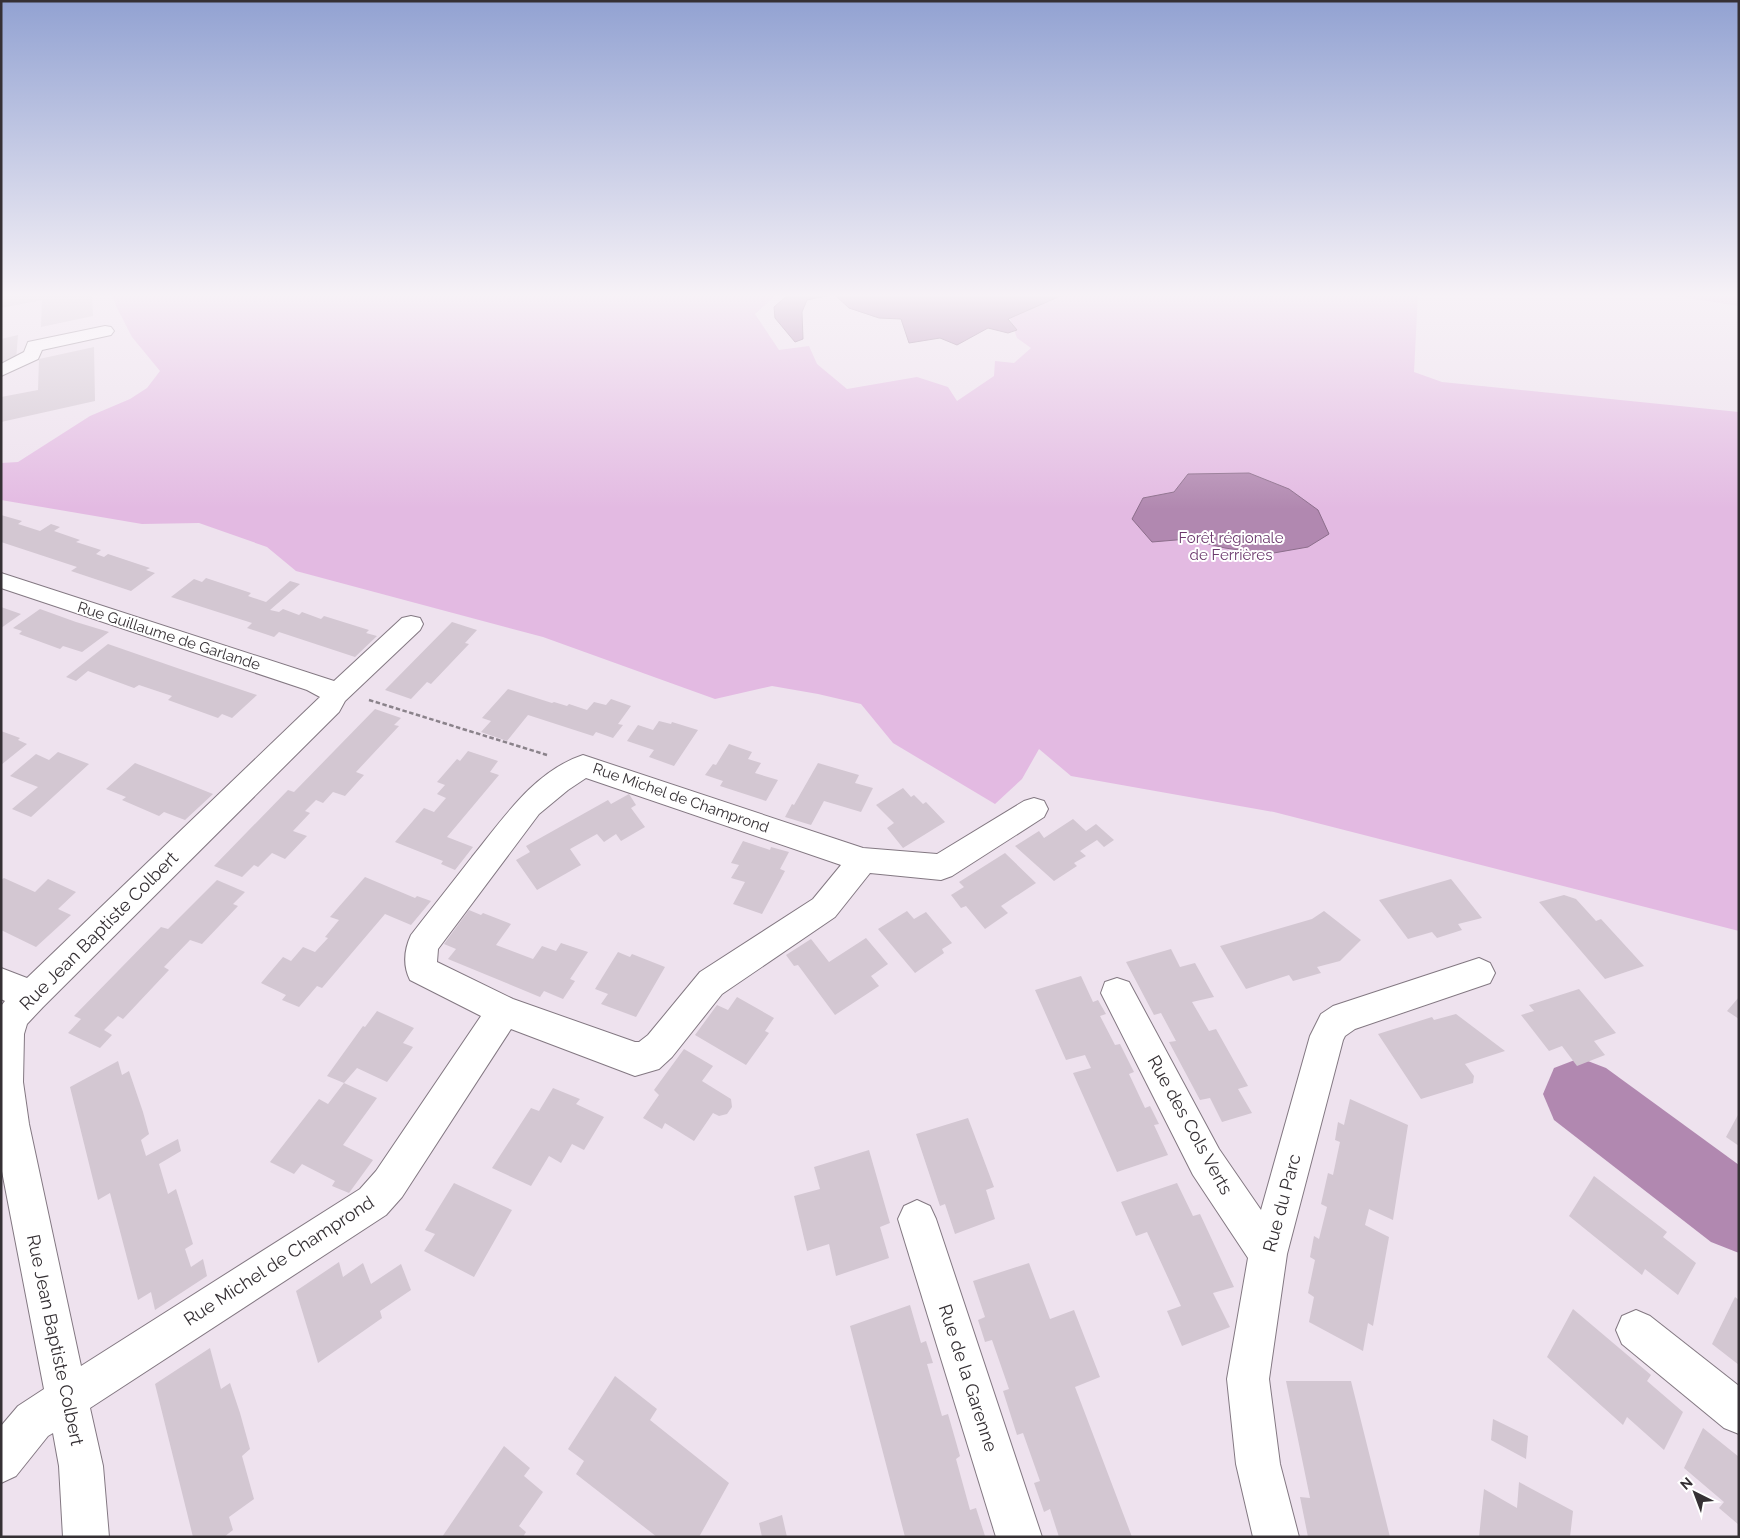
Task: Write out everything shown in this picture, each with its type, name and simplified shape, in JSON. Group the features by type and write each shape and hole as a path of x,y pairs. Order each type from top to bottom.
{"street":[{"name":"Rue Guillaume de Garlande","path":"1,580 316,684 328,689 334,696"},
{"name":"Rue Jean Baptiste Colbert","path":"86,1537 81,1466 11,1124 6,1082 7,1034 14,1015 16,990 330,705 334,696 412,624"},
{"name":"Rue Michel de Champrond","path":"864,860 824,908 711,982 660,1046 647,1057 635,1059 504,1011 422,970 422,945 529,806 558,782 583,766 864,860 941,867 1034,809"},
{"name":"Rue du Parc","path":"1276,1537 1258,1464 1250,1416 1248,1379 1268,1254 1327,1036 1333,1025 1345,1017 1479,973"},
{"name":"Rue des Cols Verts","path":"1117,993 1206,1162 1268,1254"},
{"name":"Rue Michel de Champrond","path":"1,1461 33,1421 373,1202 389,1184 504,1011"},
{"name":"Rue de la Garenne","path":"917,1219 1019,1537"},
{"path":"1636,1330 1739,1413"}],"path":[{"path":"334,696 362,698 583,766"}],"green space":[{"name":"Forêt régionale de Ferrières","path":"156,366 819,366 847,389 917,377 948,387 957,401 994,376 995,366 1414,366 1414,372 1442,382 1739,412 1739,931 1274,812 1071,776 1039,749 1022,779 995,804 893,743 861,704 772,686 715,699 543,637 296,571 267,547 199,523 142,524 1,500 1,463 18,462 90,416 130,399 147,388 160,371"}],"shaded area":[{"path":"1249,473 1289,489 1318,510 1329,534 1308,547 1268,554 1225,548 1188,539 1152,542 1132,519 1143,498 1174,492 1188,474"}],"building":[{"path":"39,366 94,366 95,401 1,422 1,397 38,390"},
{"path":"1,515 22,521 18,524 40,531 51,524 60,527 54,531 80,540 76,542 101,550 96,554 104,557 108,554 150,568 146,570 155,573 131,591 71,571 77,567 1,542"},
{"path":"206,578 251,593 248,596 266,602 290,581 300,584 270,610 279,612 283,609 299,615 302,612 321,619 324,616 369,630 366,633 377,636 355,657 279,632 274,637 247,628 252,623 171,597 194,579 202,582"},
{"path":"1,607 21,614 1,628"},
{"path":"40,609 109,632 82,652 63,646 60,649 19,634 22,631 13,628"},
{"path":"452,622 477,630 465,643 469,644 431,684 427,682 411,699 385,690"},
{"path":"108,644 257,695 232,718 222,714 218,718 168,700 172,696 139,685 134,688 88,671 76,681 66,677"},
{"path":"508,689 552,703 567,706 569,704 587,710 594,702 606,705 611,699 631,706 618,724 623,725 613,738 596,732 593,736 528,715 507,741 481,732 491,721 482,718"},
{"path":"375,709 401,718 394,725 399,726 356,772 364,775 345,796 333,792 323,803 316,800 305,811 310,813 293,831 307,836 285,859 272,853 258,867 254,865 242,877 214,866 288,790 294,792"},
{"path":"659,721 671,724 672,722 698,730 674,766 649,757 654,750 627,741 638,725 653,730"},
{"path":"1,731 20,738 18,740 27,744 1,765"},
{"path":"729,744 752,752 748,759 761,763 755,773 778,780 766,801 720,786 723,781 705,775 713,764 716,765"},
{"path":"468,751 498,761 490,772 499,775 447,837 473,847 455,870 441,864 443,861 395,842 424,808 434,812 446,798 437,794 445,785 437,782 457,759 460,761"},
{"path":"58,752 89,764 31,817 12,809 38,787 10,776 36,754 49,760"},
{"path":"135,763 213,794 185,820 164,812 159,816 122,800 126,797 106,789"},
{"path":"818,763 859,775 855,783 873,788 861,812 824,801 811,825 785,817"},
{"path":"903,788 911,797 914,795 923,804 926,802 945,822 903,848 887,828 894,823 876,805"},
{"path":"629,794 636,805 631,808 645,827 621,841 616,834 604,842 597,834 570,849 581,865 537,890 516,860 530,852 526,846 608,800 611,804"},
{"path":"1073,819 1086,831 1096,824 1114,840 1104,847 1097,840 1080,851 1086,856 1074,863 1077,866 1054,881 1015,846 1039,831 1044,838"},
{"path":"743,841 770,850 771,847 789,852 780,869 785,871 762,914 733,904 745,882 731,878 739,865 731,863"},
{"path":"1005,853 1036,883 1001,906 1008,913 985,929 966,906 961,908 951,895 964,887 959,882"},
{"path":"365,877 415,898 417,896 431,901 411,925 385,914 322,988 317,986 299,1007 282,1000 286,995 261,983 283,957 291,961 303,947 315,952 328,938 325,937 339,920 330,917"},
{"path":"4,878 35,892 48,879 76,892 58,909 71,915 36,947 1,930 1,880"},
{"path":"1451,879 1482,918 1458,924 1462,930 1437,938 1432,932 1408,939 1379,900"},
{"path":"217,880 245,892 233,904 238,906 202,944 190,940 164,967 169,970 123,1019 118,1016 104,1030 112,1035 100,1048 68,1033 81,1019 74,1016 161,927 168,929"},
{"path":"1564,895 1576,899 1596,921 1601,919 1644,966 1605,979 1539,902"},
{"path":"469,910 481,915 483,913 511,924 496,945 533,959 542,946 556,951 561,943 588,952 570,979 575,981 563,999 544,991 540,997 448,959 456,949 444,944"},
{"path":"907,911 914,919 926,912 952,943 942,949 944,953 915,973 878,929"},
{"path":"1324,911 1361,940 1340,961 1317,967 1321,973 1293,981 1289,975 1246,989 1220,946 1312,919"},
{"path":"866,938 888,964 871,976 879,986 835,1015 798,965 794,966 786,955 811,939 829,962"},
{"path":"1171,949 1180,967 1195,963 1214,997 1192,1002 1209,1031 1216,1029 1248,1086 1238,1089 1252,1113 1222,1122 1210,1098 1200,1100 1169,1042 1176,1041 1161,1013 1154,1015 1126,962"},
{"path":"618,952 630,957 632,954 665,967 636,1017 601,1004 608,994 595,989"},
{"path":"1081,976 1093,1002 1098,1000 1106,1014 1100,1016 1115,1045 1120,1044 1134,1072 1129,1074 1145,1108 1150,1106 1159,1124 1154,1125 1168,1155 1117,1172 1073,1073 1091,1068 1085,1055 1066,1060 1035,990"},
{"path":"1579,989 1616,1033 1594,1041 1605,1055 1577,1066 1562,1046 1549,1051 1521,1015 1534,1011 1529,1005"},
{"path":"737,997 774,1018 765,1031 769,1033 746,1065 695,1035 717,1005 728,1010"},
{"path":"1739,997 1739,1019 1727,1011"},
{"path":"377,1011 414,1028 403,1043 413,1047 387,1082 357,1068 344,1083 327,1076 363,1026 365,1027"},
{"path":"1456,1014 1505,1051 1465,1064 1474,1076 1473,1083 1421,1099 1378,1034 1432,1017 1434,1020"},
{"path":"684,1049 713,1066 702,1081 731,1099 732,1107 727,1114 719,1116 713,1113 694,1141 665,1123 662,1129 643,1118 659,1095 654,1090"},
{"path":"118,1061 122,1075 129,1071 143,1112 149,1134 141,1140 146,1156 178,1139 181,1151 159,1164 168,1194 176,1189 193,1244 185,1249 191,1267 203,1259 207,1276 155,1310 151,1292 138,1300 110,1193 98,1200 70,1087"},
{"path":"344,1083 377,1098 343,1145 373,1160 349,1193 332,1186 335,1181 302,1164 294,1174 270,1162 319,1099 328,1104"},
{"path":"553,1088 580,1099 576,1104 604,1117 584,1150 572,1144 561,1163 549,1156 531,1186 492,1168 531,1108 539,1111"},
{"path":"1350,1099 1408,1125 1393,1220 1369,1209 1365,1225 1389,1237 1373,1326 1368,1323 1363,1351 1309,1322 1314,1297 1308,1293 1315,1260 1310,1257 1314,1236 1319,1239 1327,1207 1321,1204 1328,1173 1333,1175 1340,1142 1335,1140 1338,1122 1344,1125"},
{"path":"1739,1113 1739,1146 1726,1137"},
{"path":"968,1118 994,1187 986,1190 995,1219 955,1234 945,1204 940,1206 916,1134"},
{"path":"869,1150 890,1223 880,1227 889,1258 836,1276 829,1244 807,1251 794,1196 820,1189 814,1167"},
{"path":"1594,1176 1667,1232 1663,1237 1696,1263 1678,1295 1645,1269 1642,1275 1569,1216"},
{"path":"454,1183 512,1210 474,1277 424,1251 435,1234 425,1230"},
{"path":"1177,1183 1193,1216 1200,1214 1234,1287 1213,1293 1230,1327 1182,1346 1167,1311 1181,1306 1147,1232 1136,1236 1121,1202"},
{"path":"339,1262 343,1277 363,1263 371,1284 401,1264 411,1290 380,1311 382,1318 318,1363 296,1291"},
{"path":"1029,1263 1050,1319 1074,1310 1100,1377 1075,1387 1132,1537 1059,1537 1050,1509 1044,1512 1034,1483 1040,1481 1023,1433 1017,1435 1003,1391 1009,1389 992,1340 985,1342 978,1320 985,1317 973,1281"},
{"path":"1735,1297 1739,1300 1739,1365 1712,1344"},
{"path":"910,1305 921,1343 926,1341 933,1363 927,1364 942,1416 948,1414 960,1456 956,1459 970,1510 976,1508 985,1536 982,1537 905,1537 850,1326"},
{"path":"1573,1309 1651,1375 1647,1381 1683,1412 1664,1450 1627,1417 1623,1425 1547,1357"},
{"path":"210,1348 221,1389 230,1383 240,1413 250,1449 242,1456 254,1499 229,1517 233,1530 224,1537 193,1537 155,1384"},
{"path":"615,1376 657,1409 650,1420 729,1483 699,1537 657,1537 576,1474 584,1461 568,1449"},
{"path":"1286,1381 1351,1381 1390,1537 1308,1537 1300,1497 1310,1498"},
{"path":"1493,1419 1528,1436 1526,1459 1491,1440"},
{"path":"1703,1428 1739,1457 1739,1525 1719,1508 1724,1502 1684,1468"},
{"path":"504,1446 530,1468 524,1476 543,1492 519,1526 526,1532 523,1537 442,1537"},
{"path":"1519,1482 1573,1511 1570,1537 1479,1537 1484,1489 1517,1508"},
{"path":"782,1515 787,1537 762,1537 759,1523"}],"waterway":[{"path":"1580,1094 1739,1214"}]}
